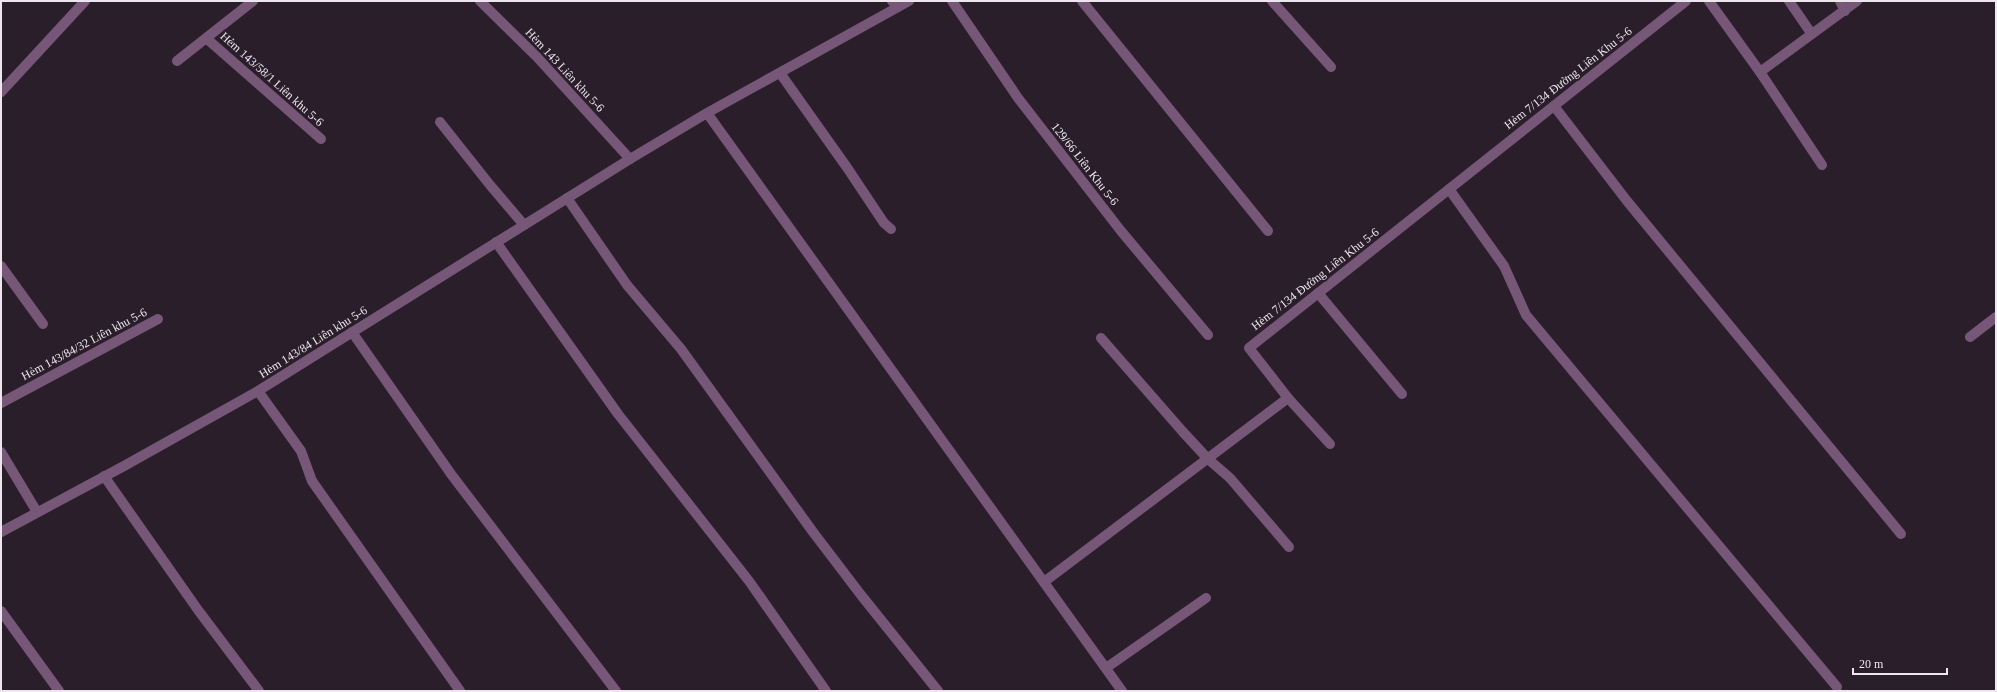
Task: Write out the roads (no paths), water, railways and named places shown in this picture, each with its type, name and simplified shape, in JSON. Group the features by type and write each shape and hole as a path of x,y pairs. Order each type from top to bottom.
{"street":[{"path":"1,92 85,1"},
{"path":"177,61 253,1"},
{"name":"Hẻm 143 Liên khu 5-6","path":"480,1 538,57 630,159"},
{"name":"Hẻm 143/84 Liên khu 5-6","path":"1,532 258,391 630,159 895,4 910,1"},
{"name":"129/66 Liên Khu 5-6","path":"952,1 1018,98 1121,231 1208,335"},
{"path":"1082,1 1268,232"},
{"path":"1272,1 1331,67"},
{"name":"Hẻm 7/134 Đường Liên Khu 5-6","path":"1288,398 1249,348 1686,1"},
{"path":"1709,1 1760,72 1822,165"},
{"path":"1789,1 1811,33"},
{"path":"1840,1 1845,11"},
{"path":"1760,72 1811,33 1845,11 1857,1"},
{"name":"Hẻm 143/58/1 Liên khu 5-6","path":"206,38 321,139"},
{"path":"780,72 884,223 891,229"},
{"path":"1554,106 1642,220 1900,534"},
{"path":"707,113 1122,691"},
{"path":"440,122 524,225"},
{"path":"1449,189 1504,266 1526,315 1837,687"},
{"path":"567,198 628,286 681,350 818,538 938,691"},
{"path":"496,242 618,414 749,580 826,691"},
{"path":"1,266 43,324"},
{"path":"1318,293 1402,394"},
{"path":"1970,337 1996,317"},
{"name":"Hẻm 143/84/32 Liên khu 5-6","path":"1,403 158,319"},
{"path":"352,332 451,474 616,691"},
{"path":"1101,338 1208,459 1230,478 1289,547"},
{"path":"258,391 300,450 312,481 460,691"},
{"path":"1044,582 1288,398 1330,444"},
{"path":"1,452 37,512"},
{"path":"104,476 198,610 259,691"},
{"path":"1106,668 1206,598"},
{"path":"1,612 59,691"}]}
